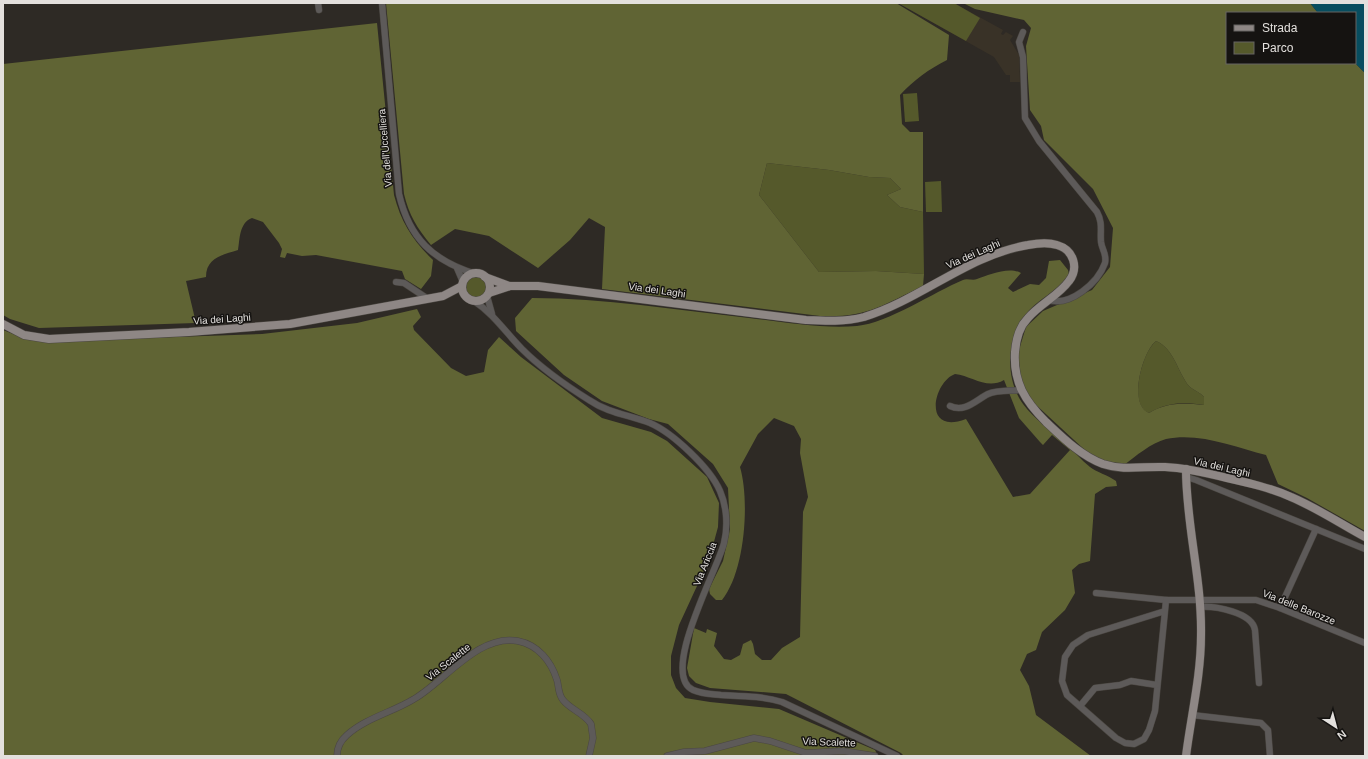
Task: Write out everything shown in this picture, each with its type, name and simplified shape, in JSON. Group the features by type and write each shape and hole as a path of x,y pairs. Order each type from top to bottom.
{"main road":[{"name":"Via dei Laghi","path":"488,294 510,286 532,286 578,290 806,320 844,321 867,316 890,306 993,254 1007,249 1043,243 1057,244 1066,249 1073,257 1075,267 1068,282 1029,317 1018,335 1015,368 1020,390 1031,406 1052,427 1081,451 1096,461 1120,468 1161,467 1280,492 1308,505 1365,537"},
{"path":"476,274 485,276 489,282 488,294 482,300 471,300 464,293 463,284 468,276 476,274"},
{"name":"Via dei Laghi","path":"485,276 510,286"},
{"name":"Via dei Laghi","path":"443,296 463,284"},
{"name":"Via dei Laghi","path":"3,324 24,334 45,338 189,332 290,324 443,296 471,300"},
{"path":"1186,473 1191,534 1200,604 1201,635 1200,664 1186,756"}],"street":[{"path":"318,3 319,10"},
{"name":"Via dell'Uccelliera","path":"382,3 399,194 403,213 412,230 426,248 457,268 476,274"},
{"path":"1023,32 1019,42 1023,57 1025,118 1039,141 1097,212 1102,225 1101,242 1106,255 1105,263 1100,274 1086,288 1062,301 1055,302 1048,300"},
{"path":"457,268 463,284"},
{"path":"396,282 404,283 428,299"},
{"name":"Via Ariccia","path":"488,294 492,316"},
{"name":"Via Ariccia","path":"471,300 492,316 533,360 590,401 612,412 650,424 667,434 704,468 719,489 725,513 725,540 720,558 695,615 682,671 684,680 688,686 694,691 704,693 779,701 828,722 897,756"},
{"path":"950,406 960,408 979,401 988,394 1020,390"},
{"path":"1186,473 1365,549"},
{"path":"1280,608 1316,529"},
{"path":"1096,593 1200,604 1212,606 1246,617 1252,621 1255,630 1259,683"},
{"path":"1165,611 1088,635 1068,650 1062,667 1062,681 1067,695 1119,740 1127,744 1137,743 1145,738 1153,721 1158,685 1165,611 1166,600"},
{"name":"Via delle Barozze","path":"1200,604 1256,600 1280,608 1365,643"},
{"name":"Via Scalette","path":"337,756 339,744 350,732 418,697 459,664 483,648 497,642 508,640 531,646 540,652 549,663 563,700 584,716 591,724 593,738 589,756"},
{"path":"1080,706 1095,688 1120,685 1131,681 1158,685"},
{"path":"1192,715 1262,723 1268,730 1270,756"},
{"name":"Via Scalette","path":"667,756 680,753 705,751 754,738 770,740 806,753 843,751 875,756"}],"shaded area":[{"path":"898,3 954,3 1003,30 1001,34 1003,35 1006,32 1013,36 1010,40 1019,55 1020,82 1010,82 1010,75 1006,75 994,57"}],"green space":[{"path":"386,3 896,3 949,35 947,60 922,75 900,95 902,124 910,132 923,132 923,212 900,207 887,195 901,189 890,178 869,177 829,170 767,163 759,195 819,272 876,271 924,274 923,286 874,309 850,315 836,316 820,316 602,289 605,227 589,218 570,240 538,268 489,236 455,229 431,245 414,221 404,194"},
{"path":"898,3 954,3 980,18 966,41"},
{"path":"963,3 1310,3 1317,12 1226,12 1226,64 1356,64 1365,73 1365,531 1307,498 1278,484 1266,455 1217,441 1191,437 1166,439 1155,443 1124,465 1103,461 1087,452 1034,403 1027,393 1021,380 1018,353 1026,327 1043,311 1092,290 1110,267 1113,228 1093,189 1044,140 1041,126 1030,110 1026,46 1031,28 1024,20 975,9","holes":["1156,341 1167,349 1185,381 1192,389 1204,397 1204,405 1175,404 1156,409 1149,413 1143,408 1139,400 1138,390 1139,378 1146,356"]},
{"path":"377,23 394,195 404,222 419,246 433,260 431,276 421,289 405,279 402,271 316,255 302,256 287,253 285,258 280,257 282,249 279,243 263,222 252,218 242,227 238,250 216,258 212,261 209,265 206,277 186,281 196,323 39,328 10,319 3,315 3,64"},
{"path":"917,93 919,121 905,122 903,94"},
{"path":"767,163 829,170 869,177 890,178 901,189 887,195 900,207 923,212 924,274 876,271 819,272 759,195"},
{"path":"941,181 942,212 926,212 925,182"},
{"path":"1060,260 1068,270 1069,274 1060,285 1027,313 1020,323 1015,334 1010,358 1013,382 1023,404 1032,415 1066,443 1090,467 1116,481 1117,486 1106,487 1095,494 1090,561 1079,564 1072,570 1075,593 1065,610 1042,632 1036,650 1027,654 1020,670 1029,686 1036,715 1091,756 904,756 901,753 786,694 710,688 696,683 689,676 687,668 694,628 706,633 707,629 717,633 714,646 724,659 731,660 740,655 743,644 751,640 755,654 762,660 771,660 782,648 800,637 803,512 808,497 800,453 801,439 794,426 774,418 758,434 740,467 745,498 745,517 740,555 730,588 722,600 716,600 710,594 709,589 723,561 730,529 728,488 713,464 668,424 649,419 602,401 564,375 516,331 515,318 532,298 586,300 640,305 803,325 830,327 857,326 869,324 897,313 965,279 975,280 987,275 1011,270 1021,273 1008,288 1013,292 1030,284 1039,285 1046,278 1049,261","holes":["955,374 980,382 992,384 1004,380 1019,418 1040,442 1043,445 1052,435 1070,450 1030,494 1013,497 966,419 952,422 943,420 937,414 937,396 941,387 947,379"]},
{"path":"476,276 484,279 487,287 484,295 476,298 468,295 465,287 468,279"},
{"path":"417,309 421,317 413,326 414,330 451,368 466,376 484,372 488,350 499,337 521,357 602,418 651,432 667,441 707,477 719,503 718,527 709,560 679,625 671,656 671,675 676,688 685,698 779,709 875,750 878,756 3,756 3,330 29,340 56,341 262,334 357,323"},
{"path":"1156,341 1167,349 1189,386 1204,397 1204,405 1190,403 1169,405 1149,413 1143,408 1139,400 1139,378 1146,356"}],"water":[{"path":"1310,3 1365,3 1365,73 1356,64 1356,12 1317,12"}]}
